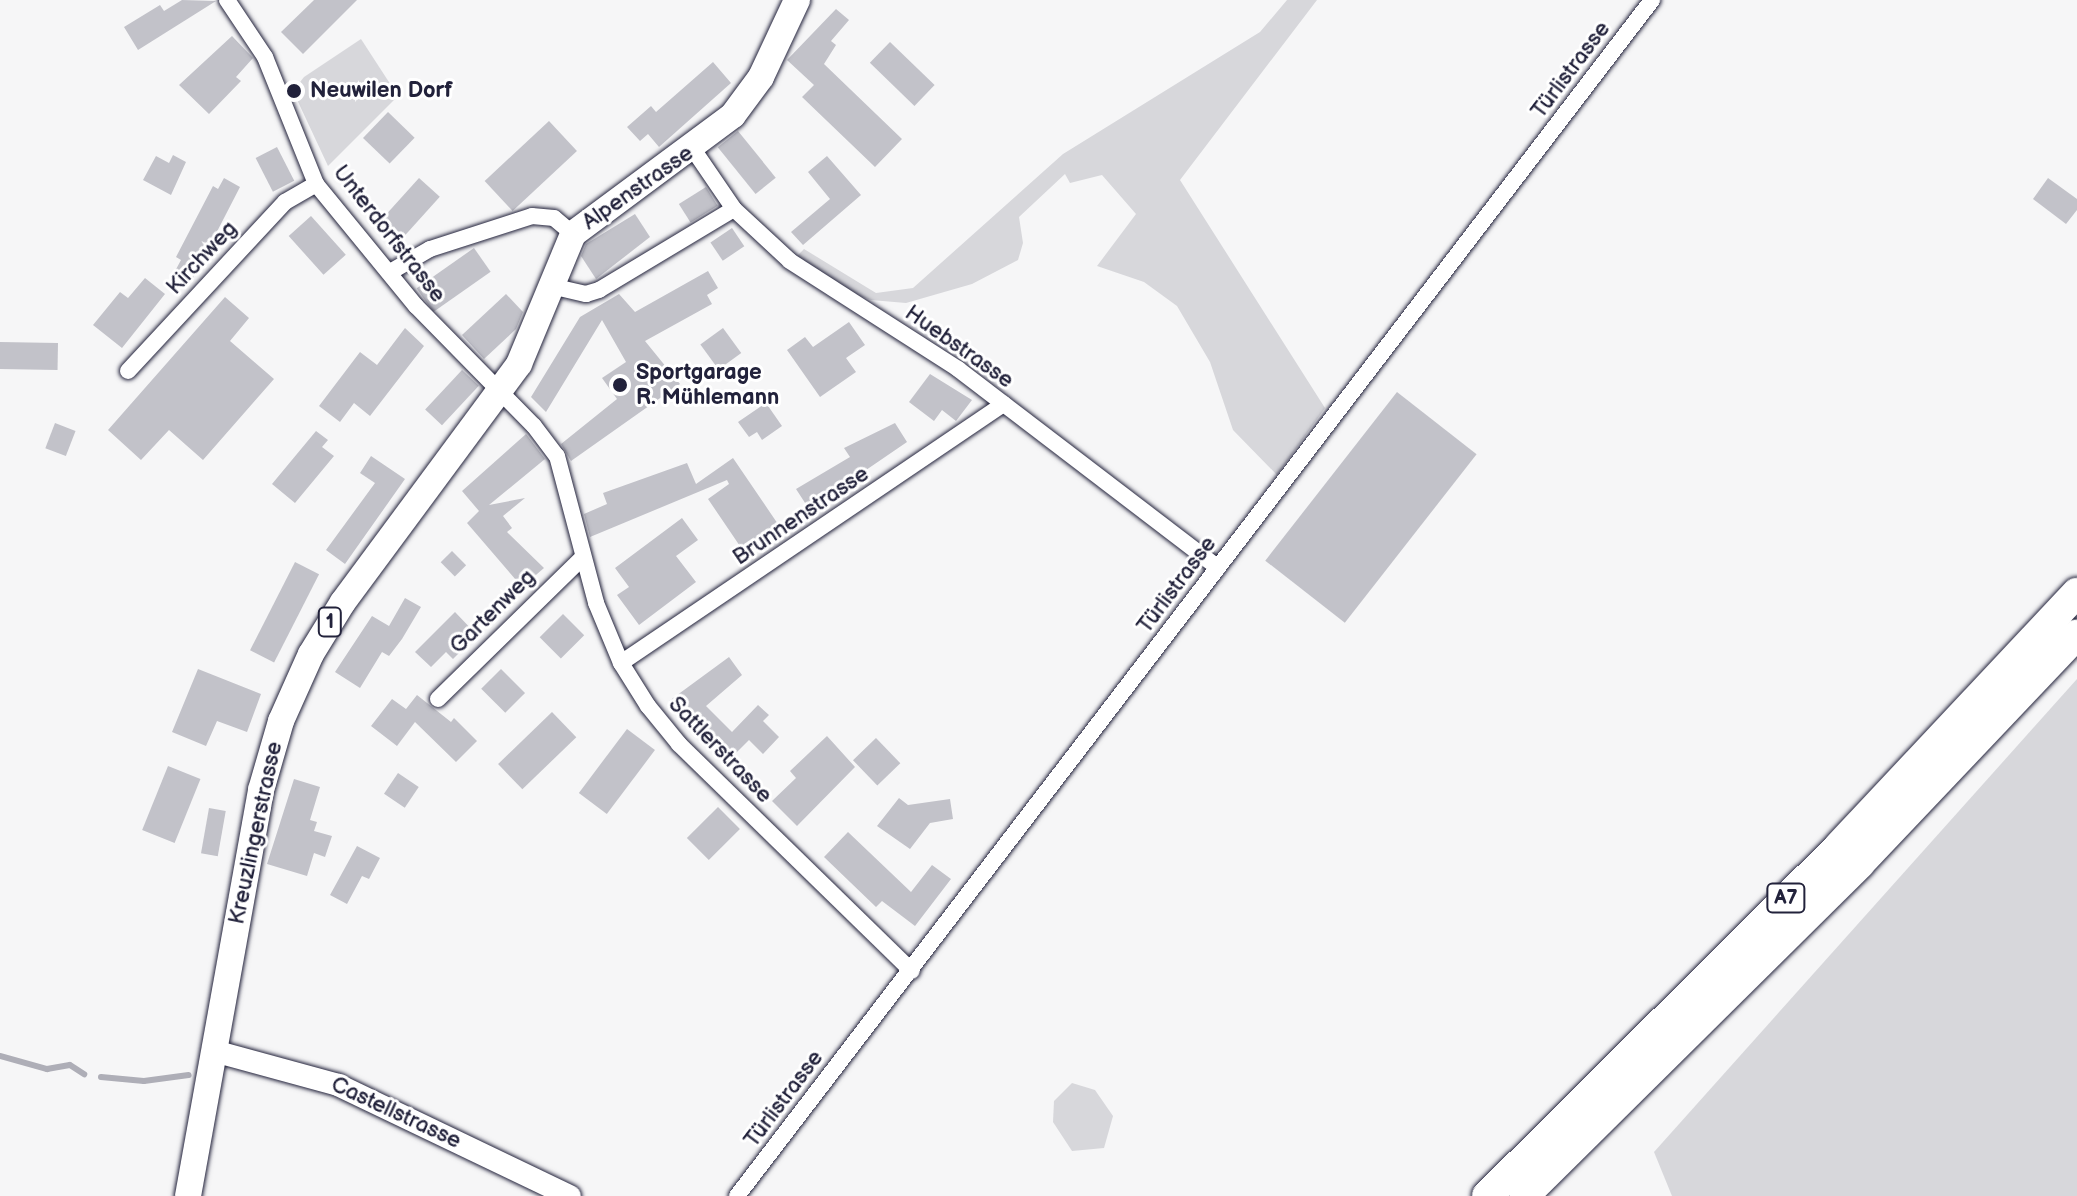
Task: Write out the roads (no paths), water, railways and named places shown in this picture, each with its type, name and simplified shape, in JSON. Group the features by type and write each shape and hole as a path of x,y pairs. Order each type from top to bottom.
{"highway":[{"name":"A7","path":"1487,1196 1840,845 2077,593"},
{"name":"A7","path":"1524,1196 1860,863 2077,634"}],"main road":[{"name":"Alpenstrasse","path":"501,390 529,346 573,234 603,208 693,149 749,96 797,0"},
{"name":"Kreuzlingerstrasse","path":"188,1196 261,790 295,686 343,602 501,390"}],"street":[{"name":"Unterdorfstrasse","path":"227,0 265,57 316,184 392,271 416,306 501,390"},
{"name":"Türlistrasse","path":"737,1196 1652,0"},
{"name":"Huebstrasse","path":"693,149 734,209 790,261 934,352 1218,568"},
{"name":"Kirchweg","path":"128,371 285,202 316,184"},
{"path":"551,286 586,294 599,290 734,209"},
{"path":"392,271 430,249 532,216 554,218 573,234"},
{"name":"Sattlerstrasse","path":"501,390 557,456 582,558 621,663 679,744 912,971"},
{"name":"Brunnenstrasse","path":"621,663 1003,404"},
{"name":"Gartenweg","path":"438,699 582,558"},
{"name":"Castellstrasse","path":"214,1051 338,1085 570,1196"}],"waterway":[{"path":"0,1056 47,1069 70,1065 84,1074"},
{"path":"101,1077 144,1081 189,1075"}],"place":[{"name":"Neuwilen Dorf","path":"294,91"},
{"name":"Sportgarage R. Mühlemann","path":"620,385"}]}
